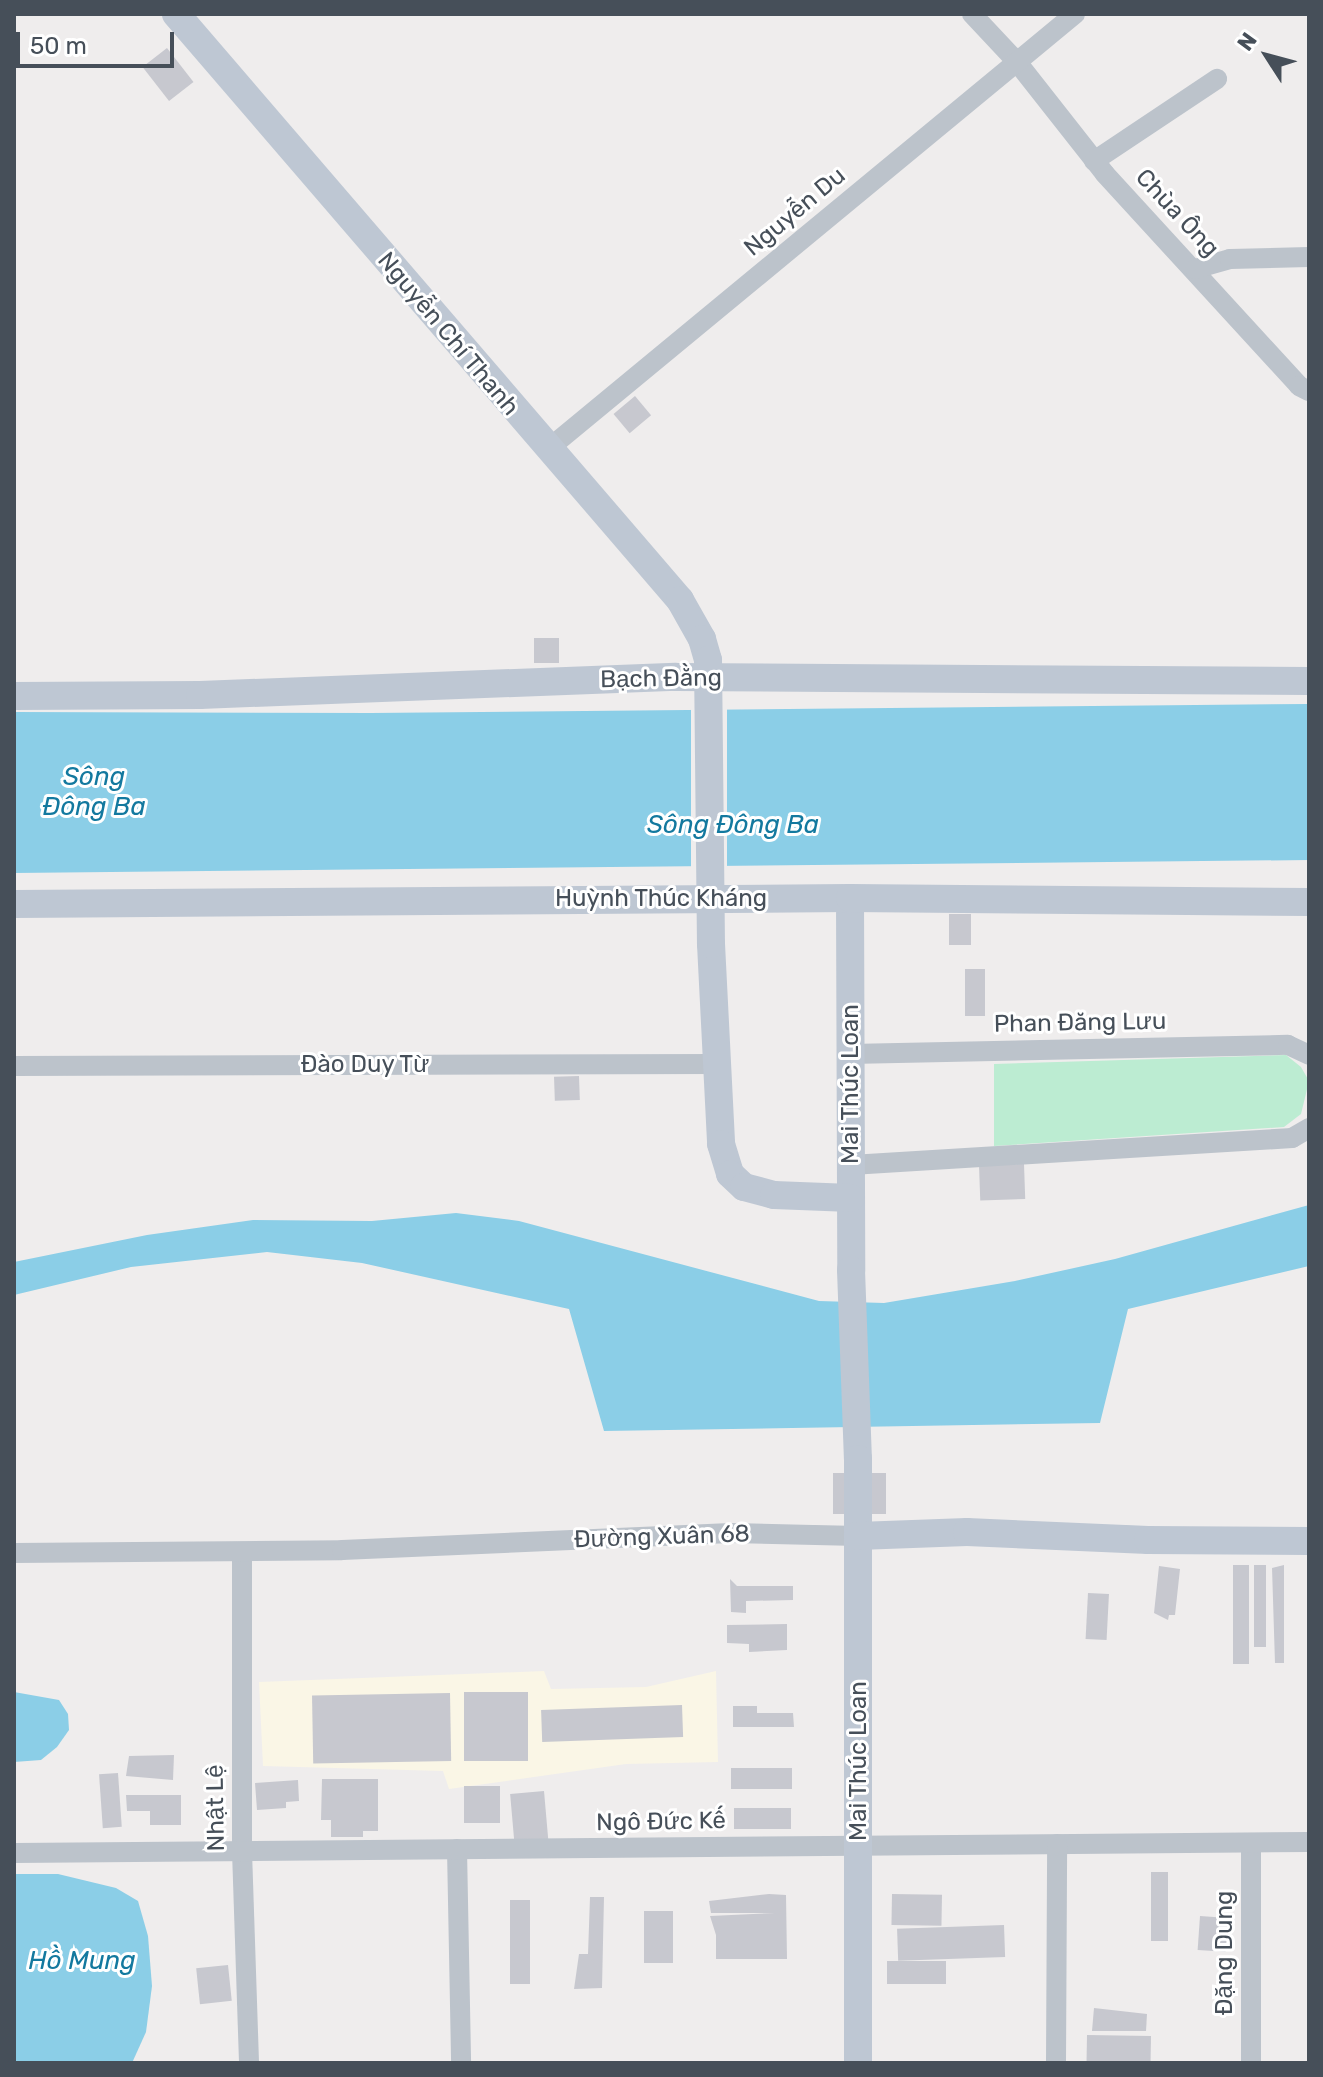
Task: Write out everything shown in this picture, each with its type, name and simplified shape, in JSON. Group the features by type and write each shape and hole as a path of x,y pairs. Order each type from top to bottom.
{"street":[{"name":"Nguyễn Chí Thanh","path":"176,14 547,450 680,600 698,629 708,660 711,944 716,1064"},
{"name":"Chùa Ông","path":"972,14 1017,62 1094,161 1289,375 1309,391"},
{"name":"Nguyễn Du","path":"547,450 1075,14"},
{"path":"1094,161 1217,79"},
{"path":"1195,269 1230,259 1309,257"},
{"name":"Bạch Đằng","path":"14,696 200,695 676,677 1309,681"},
{"name":"Huỳnh Thúc Kháng","path":"14,904 850,898 1309,902"},
{"name":"Mai Thúc Loan","path":"850,898 851,1270 858,1459 858,2063"},
{"name":"Phan Đăng Lưu","path":"850,1054 1288,1045 1309,1055"},
{"path":"716,1064 721,1144 730,1174 744,1187 774,1195 851,1198"},
{"name":"Đào Duy Từ","path":"14,1066 716,1064"},
{"path":"851,1165 1292,1138 1309,1128"},
{"name":"Đường Xuân 68","path":"14,1553 242,1552 731,1533 858,1536 967,1532 1148,1540 1309,1541"},
{"name":"Nhật Lệ","path":"242,1552 242,1851 249,2063"},
{"name":"Ngô Đức Kế","path":"14,1853 1309,1842"},
{"name":"Đặng Dung","path":"1251,1843 1251,2063"},
{"path":"1056,2063 1057,1844"},
{"path":"457,1849 461,2063"}],"shaded area":[{"path":"544,1671 551,1689 646,1687 716,1671 718,1762 626,1764 449,1789 443,1771 263,1766 259,1682"}],"green space":[{"path":"1286,1055 1301,1067 1309,1081 1301,1114 1284,1127 994,1146 994,1064"}],"water":[{"name":"Sông Đông Ba","path":"1309,704 1309,860 14,873 14,712 371,713"},
{"path":"1309,1205 1309,1266 1128,1309 1100,1423 604,1431 569,1309 362,1263 267,1252 131,1267 14,1295 14,1262 147,1235 253,1220 372,1221 456,1213 519,1221 819,1301 884,1303 1015,1281 1115,1259"},
{"path":"14,1692 59,1700 68,1714 69,1730 57,1747 41,1760 14,1762"},
{"name":"Hồ Mung","path":"14,1874 58,1874 116,1888 138,1901 148,1936 152,1986 146,2032 132,2063 14,2063"}],"pier":[{"path":"691,706 727,706 727,872 691,872"}],"building":[{"path":"167,48 193,82 169,101 143,67"},
{"path":"635,396 651,415 630,433 614,414"},
{"path":"534,638 559,638 559,663 534,663"},
{"path":"949,914 971,914 971,945 949,945"},
{"path":"965,969 985,969 985,1016 965,1016"},
{"path":"579,1076 580,1100 555,1101 554,1077"},
{"path":"1024,1164 1025,1199 980,1201 979,1166"},
{"path":"833,1473 886,1473 886,1514 833,1514"},
{"path":"1233,1565 1249,1565 1249,1664 1233,1664"},
{"path":"1254,1565 1266,1565 1266,1647 1254,1647"},
{"path":"1284,1565 1284,1663 1275,1663 1272,1568"},
{"path":"1159,1566 1180,1569 1175,1615 1169,1615 1168,1620 1154,1613"},
{"path":"730,1579 737,1586 793,1586 793,1600 746,1601 746,1613 731,1612"},
{"path":"1088,1593 1109,1594 1107,1640 1086,1639"},
{"path":"787,1624 787,1650 749,1652 749,1644 727,1643 727,1625"},
{"path":"464,1692 528,1692 528,1761 464,1761"},
{"path":"450,1693 451,1761 313,1763 312,1695"},
{"path":"682,1705 683,1737 542,1742 541,1710"},
{"path":"733,1706 757,1706 757,1713 793,1713 794,1727 733,1727"},
{"path":"174,1755 173,1780 126,1776 129,1756"},
{"path":"731,1768 792,1768 792,1789 731,1789"},
{"path":"118,1773 122,1827 103,1828 99,1774"},
{"path":"322,1779 378,1779 378,1831 363,1831 363,1837 331,1837 331,1820 321,1820"},
{"path":"298,1780 299,1801 286,1802 286,1808 257,1810 255,1783"},
{"path":"464,1786 500,1786 500,1823 464,1823"},
{"path":"544,1791 549,1843 515,1846 510,1794"},
{"path":"126,1795 181,1795 181,1825 150,1825 150,1811 127,1811"},
{"path":"734,1808 791,1808 791,1829 734,1829"},
{"path":"1151,1872 1168,1872 1168,1941 1151,1941"},
{"path":"892,1894 942,1895 941,1926 891,1925"},
{"path":"786,1895 787,1959 716,1959 716,1935 710,1916 775,1913 711,1913 709,1901"},
{"path":"590,1897 604,1897 602,1988 574,1989 579,1954 588,1954"},
{"path":"510,1900 530,1900 530,1984 510,1984"},
{"path":"644,1911 673,1911 673,1963 644,1963"},
{"path":"1200,1916 1228,1918 1226,1952 1198,1950"},
{"path":"1004,1925 1005,1957 898,1961 897,1929"},
{"path":"887,1961 946,1961 946,1984 887,1984"},
{"path":"228,1965 232,2001 200,2004 196,1968"},
{"path":"1094,2008 1147,2014 1146,2031 1092,2031"},
{"path":"1087,2035 1151,2036 1151,2063 1087,2063"}]}
